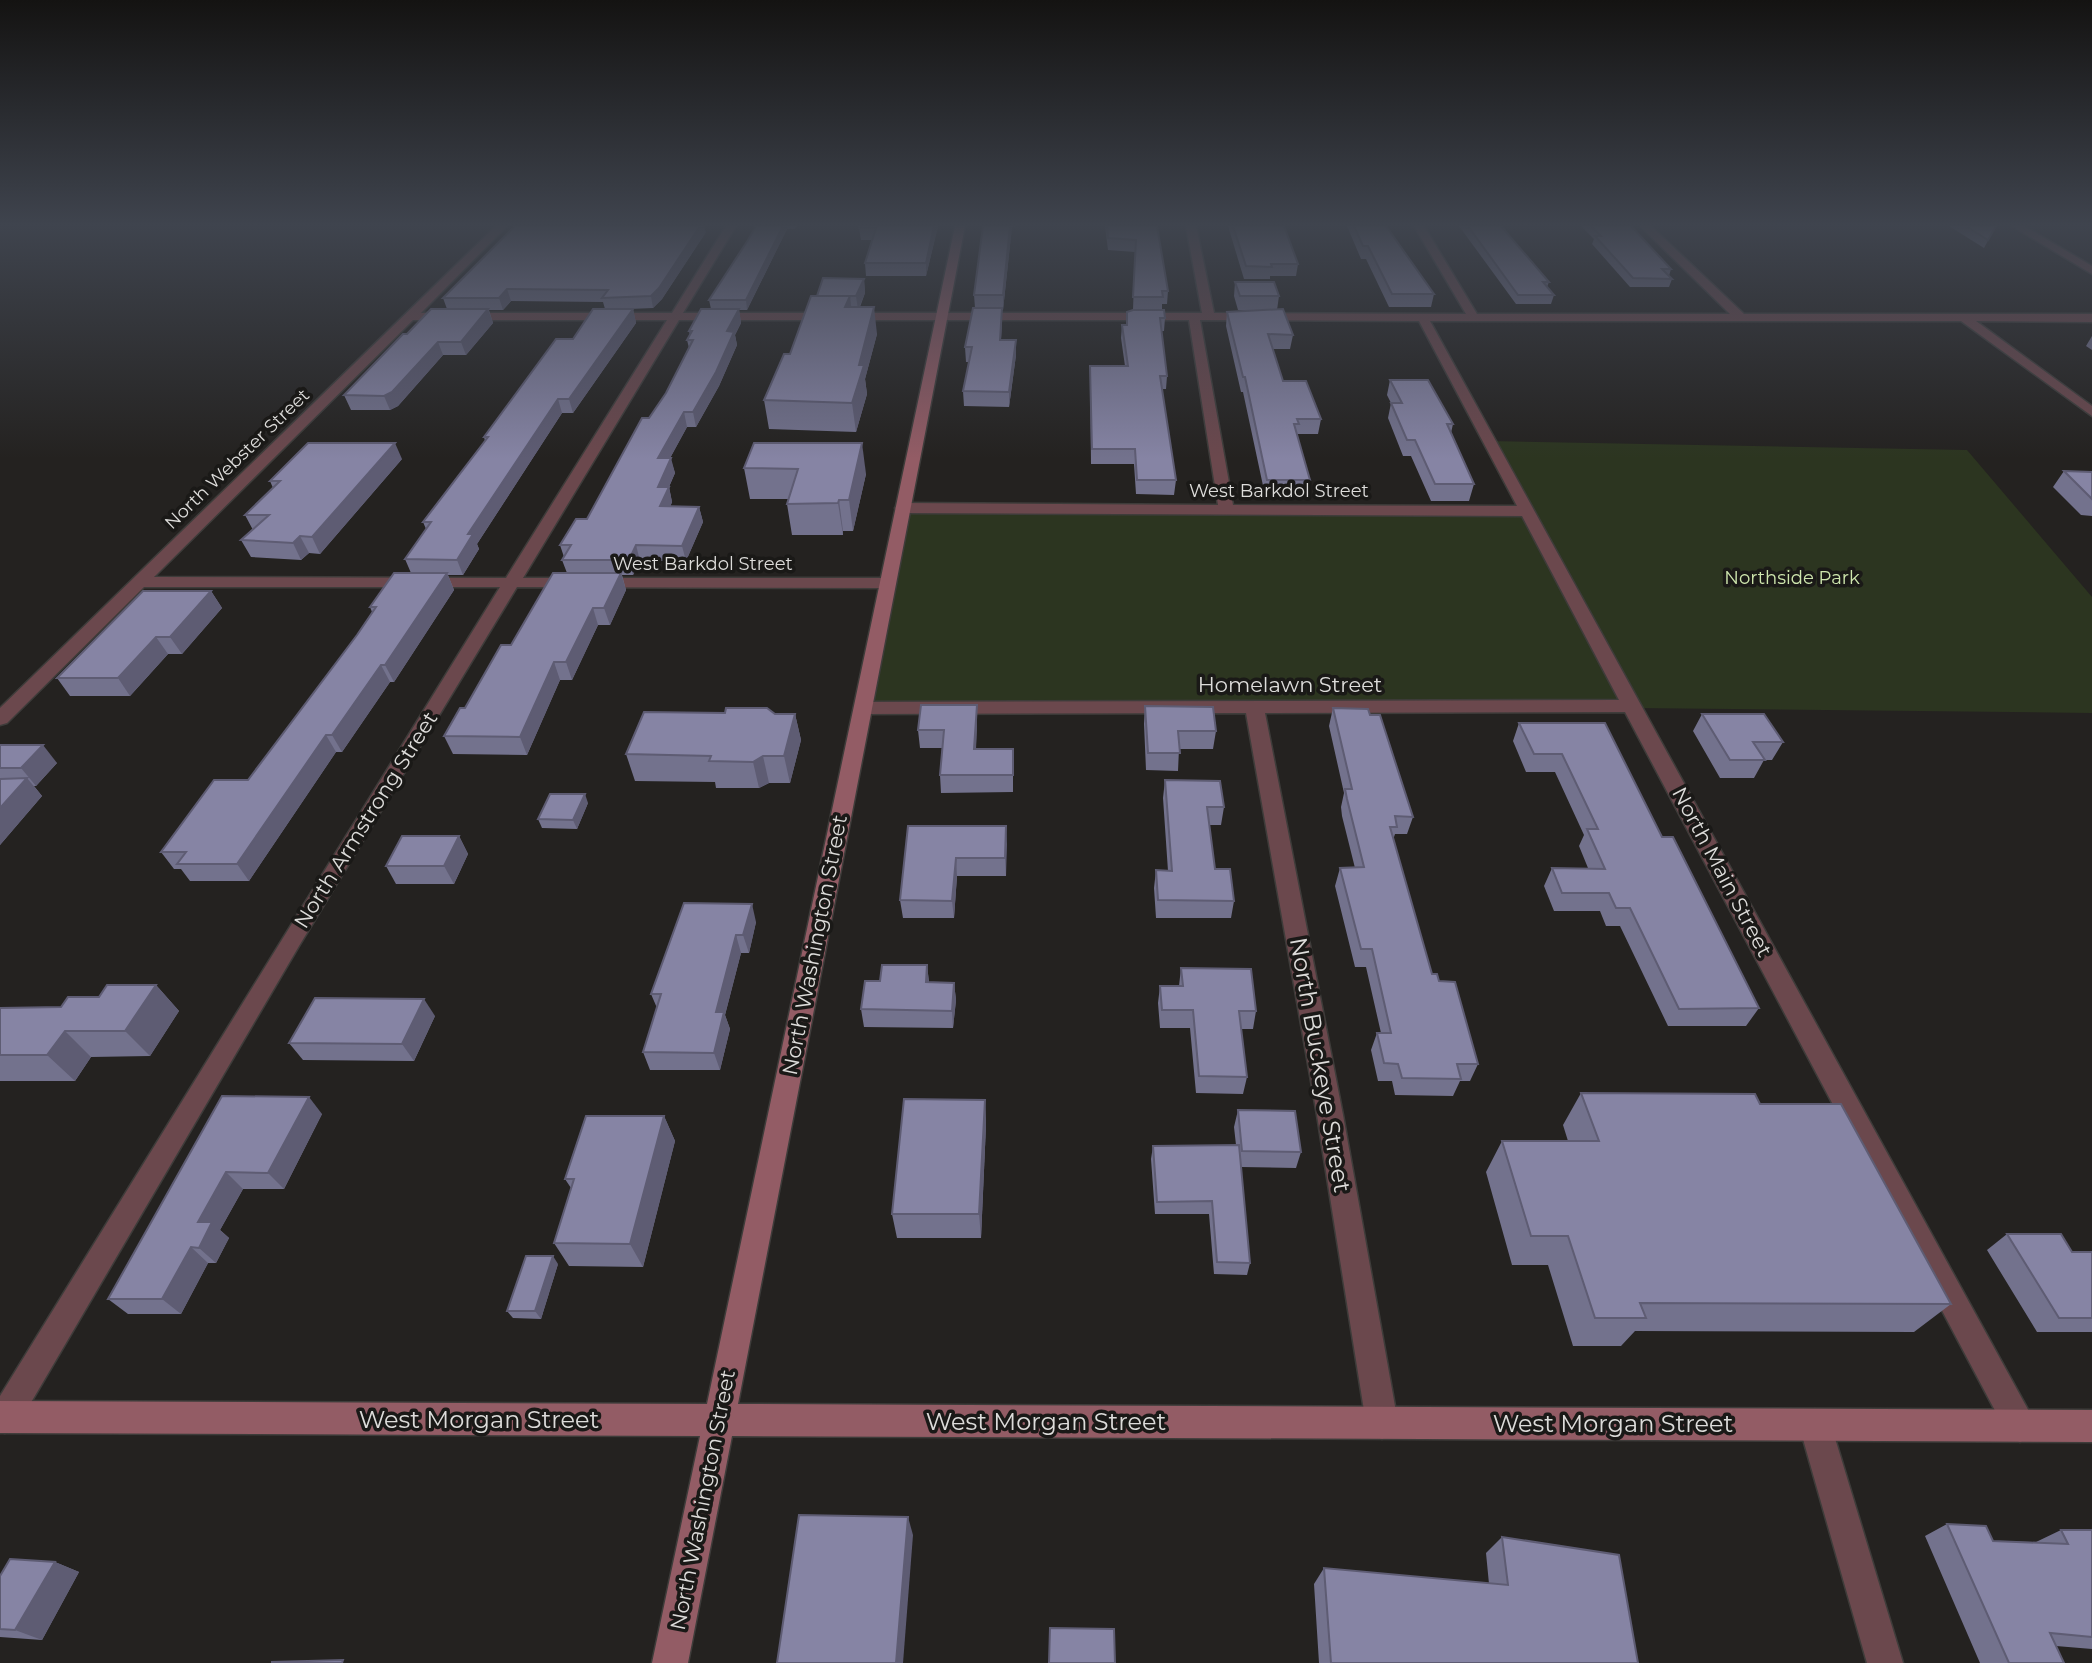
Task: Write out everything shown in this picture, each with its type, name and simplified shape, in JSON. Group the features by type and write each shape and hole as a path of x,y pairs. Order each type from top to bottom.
{"main road":[{"name":"North Washington Street","path":"670,1663 945,304"},
{"name":"West Morgan Street","path":"2,1417 2092,1426"}],"street":[{"name":"North Webster Street","path":"0,719 423,304"},
{"name":"North Armstrong Street","path":"2,1417 298,929 683,304"},
{"path":"1206,304 1209,317"},
{"path":"1466,304 1474,317"},
{"path":"1726,304 1741,318"},
{"path":"410,316 2092,318"},
{"path":"1194,317 1226,510"},
{"name":"North Main Street","path":"1423,318 2020,1426"},
{"path":"1964,318 2092,412"},
{"name":"West Barkdol Street","path":"903,508 1528,511"},
{"name":"West Barkdol Street","path":"140,582 888,583"},
{"name":"Homelawn Street","path":"863,709 1633,706"},
{"name":"North Buckeye Street","path":"1255,708 1330,1115 1382,1423"},
{"path":"1815,1426 1885,1663"}],"green space":[{"name":"Northside Park","path":"1490,441 1967,450 2092,597 2092,713 1634,708 863,708 903,508 1527,511"}],"building":[{"path":"808,304 874,307 859,365 864,365 852,403 764,400 784,354 790,354"},
{"path":"973,308 1002,308 1000,340 1016,340 1009,392 963,391 972,347 965,347"},
{"path":"431,309 488,309 461,342 438,342 392,392 384,396 344,395 403,334 407,334"},
{"path":"593,309 633,309 569,399 558,399 468,534 473,534 457,560 405,559 431,522 423,522 488,437 484,437 556,339 573,339"},
{"path":"701,309 739,309 727,331 734,332 716,372 693,412 684,412 658,458 671,458 658,487 669,487 660,506 699,507 682,546 636,545 629,560 562,560 571,545 560,545 576,519 587,519 642,418 649,418 666,393 693,340 687,340 692,331 689,331"},
{"path":"1283,309 1293,335 1268,334 1283,381 1306,381 1321,419 1297,419 1299,424 1294,424 1310,480 1267,480 1245,377 1227,312"},
{"path":"1164,310 1165,318 1160,318 1167,376 1160,376 1176,480 1137,480 1135,449 1092,449 1090,366 1128,366 1122,325 1127,325 1127,312"},
{"path":"1390,380 1428,380 1453,424 1447,424 1474,484 1435,484 1415,440 1407,440 1391,403 1402,403"},
{"path":"308,443 395,443 312,537 300,536 293,543 241,540 269,515 245,515 280,481 270,481"},
{"path":"754,443 862,443 849,500 839,500 838,503 787,504 798,469 744,468"},
{"path":"2064,471 2092,472 2092,499"},
{"path":"394,573 447,573 385,665 381,665 332,735 326,735 237,864 177,864 186,852 161,852 214,780 248,780 357,635 376,607 370,607"},
{"path":"553,573 621,573 604,608 593,608 566,662 554,662 520,737 444,736 460,708 465,708 501,645 511,645"},
{"path":"143,591 211,591 170,637 156,637 118,678 57,678"},
{"path":"921,705 977,705 974,749 1013,749 1013,775 940,775 944,730 918,730"},
{"path":"1145,706 1213,707 1216,731 1178,731 1180,753 1148,753"},
{"path":"726,708 767,708 775,714 795,714 784,756 763,756 753,762 709,761 711,756 626,754 644,712 725,713"},
{"path":"1333,708 1368,709 1370,715 1380,715 1413,817 1395,816 1397,827 1390,827 1432,974 1437,974 1439,981 1455,982 1478,1064 1457,1064 1461,1079 1402,1078 1398,1064 1384,1063 1377,1033 1391,1033 1372,949 1361,949 1340,868 1364,867 1345,789 1352,789"},
{"path":"1702,714 1764,714 1783,742 1753,742 1765,760 1730,760"},
{"path":"1519,723 1605,723 1662,837 1673,837 1759,1008 1679,1009 1630,908 1616,908 1609,893 1562,893 1552,868 1605,869 1587,829 1598,829 1562,754 1534,754"},
{"path":"0,745 43,745 21,768 0,768"},
{"path":"27,778 0,808 0,779"},
{"path":"1165,780 1220,781 1224,807 1207,807 1215,869 1230,869 1234,901 1158,900 1156,870 1172,871"},
{"path":"550,794 585,794 573,820 538,819"},
{"path":"908,826 1006,826 1005,858 956,858 952,901 900,900"},
{"path":"402,836 459,836 444,866 386,866"},
{"path":"684,903 752,904 743,935 736,935 716,1012 724,1012 714,1053 643,1052 661,994 651,994"},
{"path":"882,965 927,965 926,982 954,983 952,1011 861,1009 865,981 880,981"},
{"path":"1181,968 1251,969 1256,1011 1239,1011 1247,1077 1199,1076 1193,1010 1162,1010 1160,986 1183,986"},
{"path":"107,985 156,985 125,1031 65,1031 47,1055 0,1055 0,1008 61,1007 68,997 99,997"},
{"path":"315,998 424,999 402,1044 289,1043"},
{"path":"1581,1093 1755,1094 1760,1104 1841,1104 1951,1304 1640,1303 1646,1318 1595,1318 1568,1236 1531,1236 1502,1141 1599,1141"},
{"path":"222,1096 309,1097 268,1173 226,1172 198,1222 212,1222 199,1248 191,1247 162,1299 108,1299"},
{"path":"904,1099 985,1100 979,1214 892,1214"},
{"path":"1238,1110 1295,1111 1301,1152 1242,1151"},
{"path":"586,1116 664,1116 630,1244 554,1243 574,1179 565,1179"},
{"path":"1239,1145 1250,1263 1217,1262 1212,1201 1157,1202 1153,1146"},
{"path":"2007,1234 2061,1234 2072,1252 2092,1252 2092,1318 2059,1318"},
{"path":"526,1256 553,1256 535,1311 507,1311"},
{"path":"799,1515 908,1517 896,1663 777,1663"},
{"path":"1947,1524 1986,1526 1993,1541 2068,1544 2061,1530 2092,1530 2092,1637 2050,1633 2064,1663 2009,1663"},
{"path":"1502,1537 1619,1555 1638,1663 1331,1663 1324,1568 1508,1585"},
{"path":"10,1559 55,1562 15,1630 0,1629 0,1576"},
{"path":"1050,1628 1114,1629 1115,1663 1049,1663"},
{"path":"343,1660 342,1663 272,1663 272,1662"}]}
